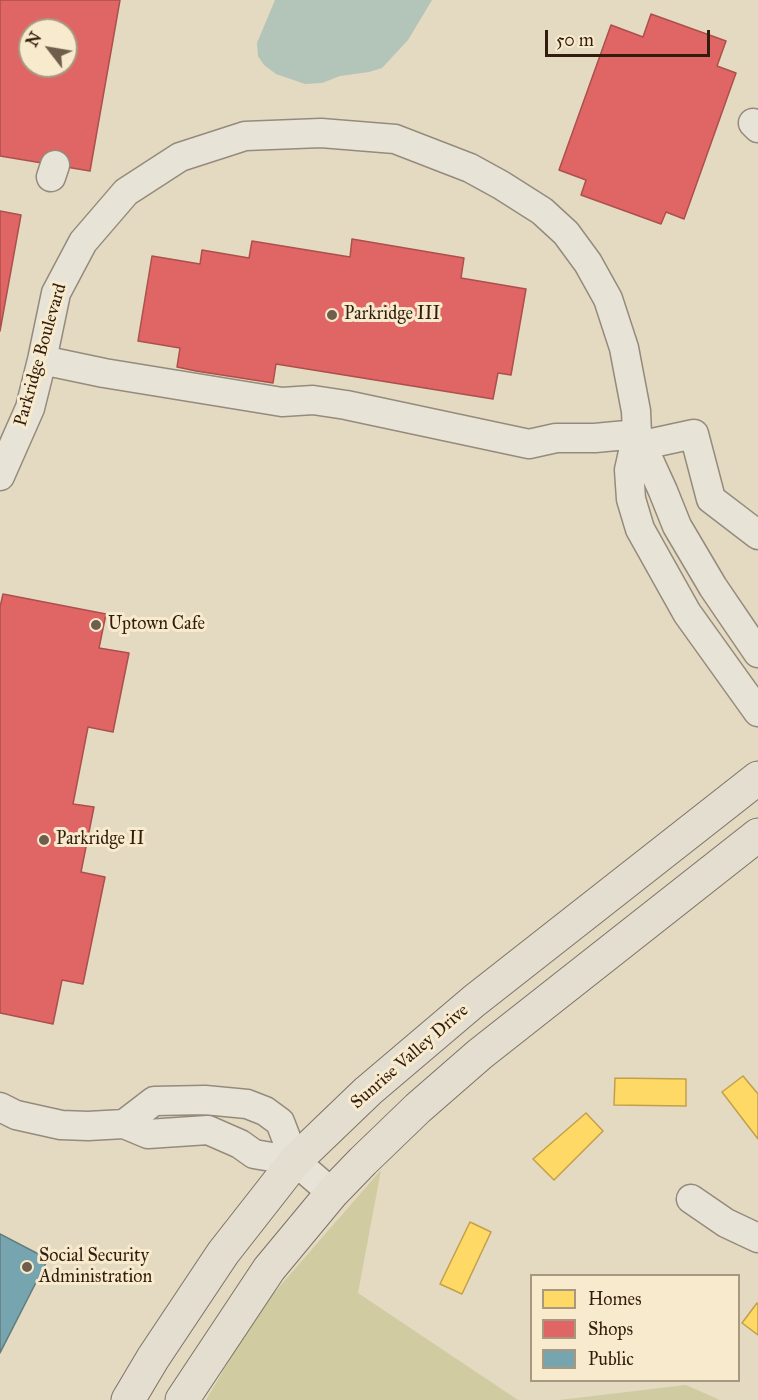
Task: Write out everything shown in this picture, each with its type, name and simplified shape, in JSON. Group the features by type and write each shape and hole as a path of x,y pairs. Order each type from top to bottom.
{"main road":[{"name":"Sunrise Valley Drive","path":"128,1400 223,1253 295,1161 368,1091 474,1001 758,778"},
{"path":"182,1400 269,1269 332,1193 418,1108 480,1054 758,836"}],"street":[{"name":"Parkridge Boulevard","path":"0,476 30,408 56,293 83,242 126,192 180,157 245,136 321,133 395,139 470,168 501,185 542,212 566,233 588,263 609,299 624,348 640,440 677,526 707,578 758,653"},
{"path":"42,360 104,373 282,402 313,400 346,405 529,444 556,438 640,440 694,434 711,499 758,535"},
{"name":"Parkridge Boulevard","path":"640,440 629,470 631,499 640,529 687,613 758,712"},
{"path":"124,1124 154,1101 205,1100 247,1104 265,1111 280,1122 295,1161 332,1193"},
{"path":"0,1107 16,1115 61,1125 124,1124 148,1134 208,1130 240,1144 254,1154 295,1161"},
{"path":"691,1199 726,1223 758,1238"}],"shaded area":[{"path":"275,0 432,0 408,40 382,68 340,76 322,83 305,84 276,74 264,65 258,56 257,43"},
{"path":"381,1170 358,1293 518,1400 206,1400 259,1310"},
{"path":"686,1385 720,1400 559,1400"}],"building: Homes":[{"path":"743,1076 758,1094 758,1139 722,1092"},
{"path":"615,1078 686,1079 686,1106 614,1105"},
{"path":"586,1113 603,1131 554,1180 533,1159"},
{"path":"470,1222 491,1232 462,1294 440,1284"},
{"path":"757,1303 758,1305 758,1335 742,1323"}],"building: Shops":[{"path":"0,0 120,0 90,171 0,156"},
{"path":"651,14 726,41 717,66 736,73 684,219 666,212 661,224 581,195 586,180 559,170 611,25 643,37"},
{"path":"0,211 21,215 0,331"},
{"name":"Parkridge III","path":"352,239 464,258 461,278 526,289 511,375 498,373 493,399 276,364 273,383 196,371 177,367 180,348 138,341 152,256 200,264 202,250 249,258 252,241 350,257"},
{"name":"Parkridge II","path":"3,594 106,614 99,648 129,653 113,732 88,727 73,804 94,807 81,872 105,877 83,984 62,980 53,1024 0,1013 0,607"}],"building: Public":[{"path":"0,1234 48,1259 0,1353"}],"place":[{"name":"Parkridge III","path":"332,315"},
{"name":"Uptown Cafe","path":"96,625"},
{"name":"Parkridge II","path":"44,840"},
{"name":"Social Security Administration","path":"27,1267"}]}
